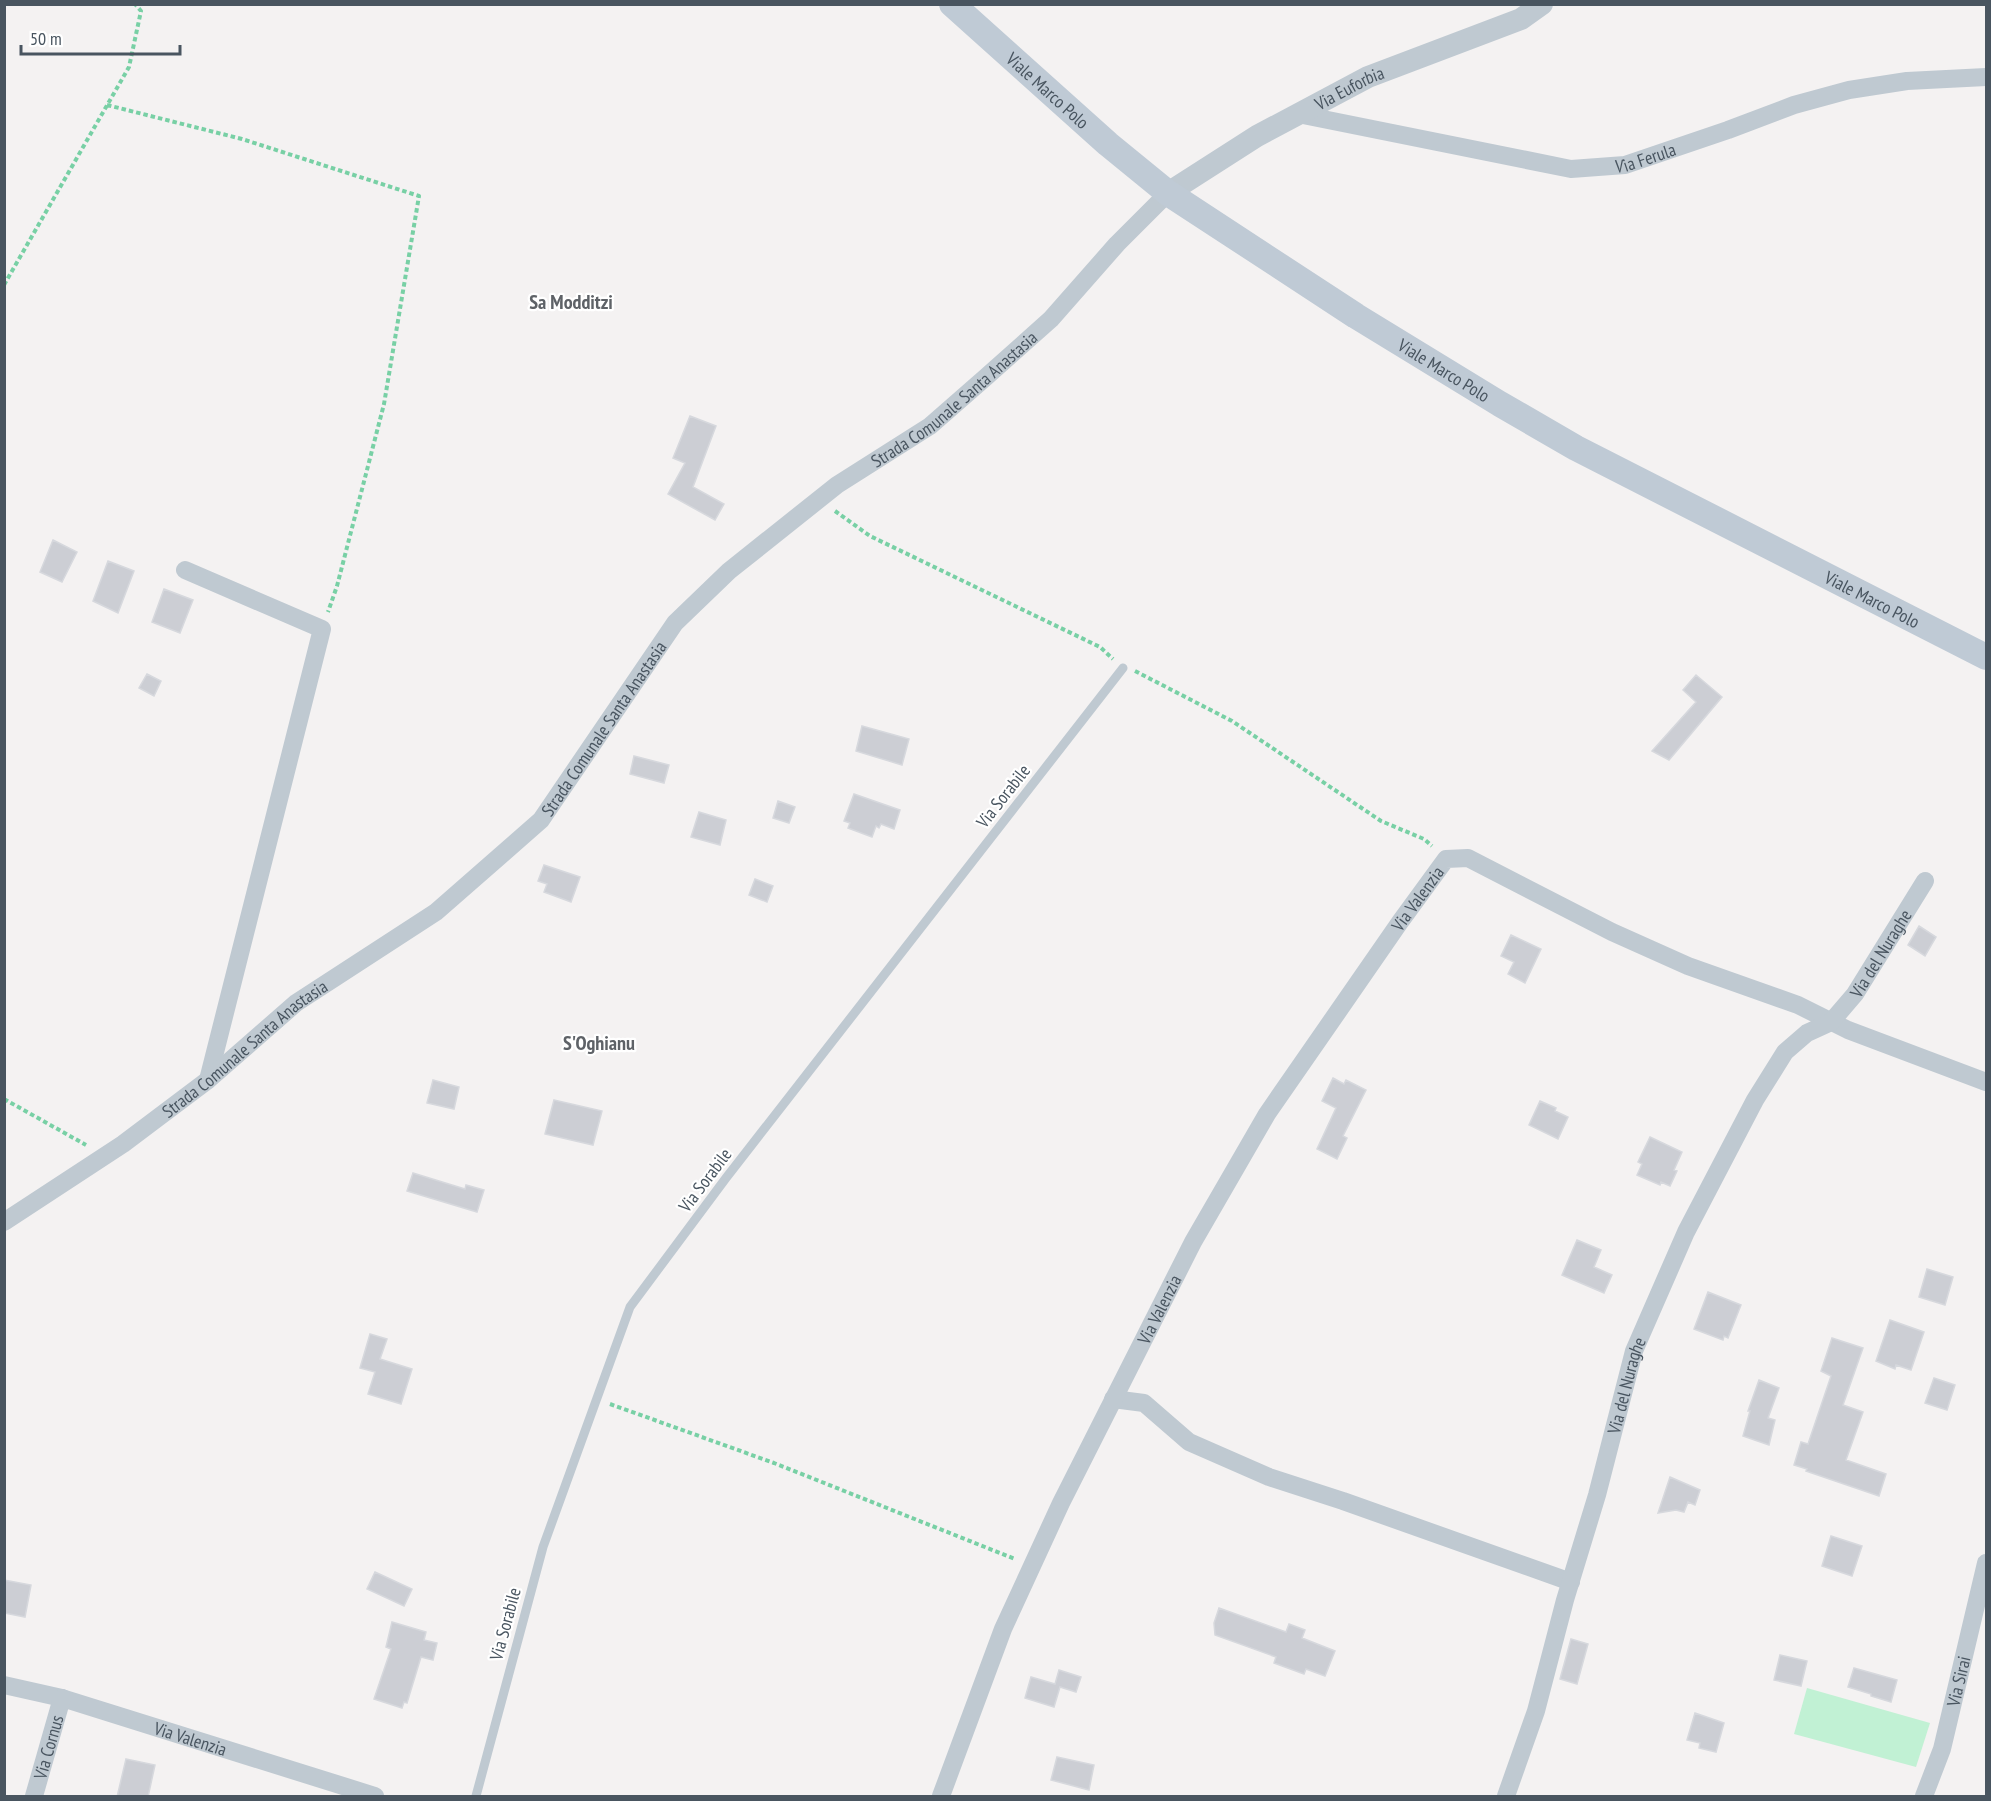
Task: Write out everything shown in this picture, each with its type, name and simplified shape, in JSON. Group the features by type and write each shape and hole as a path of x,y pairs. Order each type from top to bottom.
{"main road":[{"name":"Viale Marco Polo","path":"952,4 1108,144 1168,194 1356,316 1567,442 1986,657"}],"street":[{"name":"Via Euforbia","path":"1168,194 1257,136 1368,77 1521,20 1542,4"},
{"name":"Via Ferula","path":"1298,114 1571,169 1625,165 1794,105 1848,90 1907,81 1986,77"},
{"name":"Strada Comunale Santa Anastasia","path":"4,1222 105,1155 208,1080 296,1003 436,912 541,820 675,623 729,571 837,485 930,426 1051,320 1117,244 1168,194"},
{"path":"185,570 322,629 208,1080"},
{"name":"Via Valenzia","path":"941,1797 1003,1629 1061,1503 1192,1242 1268,1114 1446,859 1468,858 1612,932 1688,966 1798,1005 1831,1022"},
{"name":"Via del Nuraghe","path":"1506,1797 1536,1711 1597,1495 1634,1351 1686,1232 1755,1100 1785,1052 1807,1033 1831,1022 1855,994 1925,881"},
{"path":"1831,1022 1986,1082"},
{"path":"1113,1399 1144,1403 1189,1442 1269,1477 1571,1581"},
{"name":"Via Sirai","path":"1924,1797 1942,1749 1986,1563"},
{"name":"Via Valenzia","path":"4,1685 62,1698 368,1796"},
{"name":"Via Cornus","path":"34,1797 62,1698"}],"lane":[{"name":"Via Sorabile","path":"476,1797 543,1547 630,1307 726,1178 1123,668"}],"path":[{"path":"4,285 129,67 141,11 135,4"},
{"path":"107,105 242,139 419,196 384,404 337,586 322,629"},
{"path":"4,1099 105,1155"},
{"path":"596,1400 774,1463 1032,1566"}],"green space":[{"path":"1807,1688 1930,1723 1916,1767 1794,1734"}],"building":[{"path":"690,416 716,426 693,487 724,504 715,520 668,494 685,463 673,458"},
{"path":"53,540 77,552 62,582 40,572"},
{"path":"108,561 134,571 118,613 93,601"},
{"path":"164,589 193,600 180,633 152,622"},
{"path":"147,674 161,681 154,696 139,688"},
{"path":"1696,675 1722,697 1669,760 1652,751 1696,702 1683,690"},
{"path":"862,726 909,739 902,765 856,751"},
{"path":"634,756 669,765 664,783 630,774"},
{"path":"854,794 900,810 894,829 881,824 879,828 876,826 872,837 848,828 850,823 844,821"},
{"path":"778,801 795,807 789,823 773,818"},
{"path":"699,812 726,820 720,845 691,837"},
{"path":"544,865 580,877 571,902 544,892 547,884 538,881"},
{"path":"755,879 773,886 767,902 749,895"},
{"path":"1919,926 1936,937 1925,956 1908,945"},
{"path":"1511,935 1541,949 1525,983 1508,974 1514,962 1501,956"},
{"path":"1333,1078 1344,1084 1346,1080 1366,1090 1343,1136 1347,1138 1337,1159 1317,1149 1336,1108 1322,1101"},
{"path":"433,1080 459,1087 454,1109 427,1103"},
{"path":"554,1100 602,1111 593,1145 545,1134"},
{"path":"1540,1101 1556,1108 1555,1111 1568,1117 1558,1139 1529,1125"},
{"path":"1650,1137 1682,1152 1670,1186 1661,1182 1660,1185 1637,1175 1642,1164 1638,1162"},
{"path":"413,1173 465,1189 466,1185 484,1190 477,1212 407,1191"},
{"path":"1577,1240 1601,1250 1594,1267 1612,1275 1604,1293 1562,1275"},
{"path":"1927,1269 1953,1277 1945,1305 1919,1297"},
{"path":"1708,1292 1741,1305 1728,1338 1724,1336 1723,1340 1694,1329"},
{"path":"1890,1320 1924,1332 1911,1370 1896,1365 1895,1369 1876,1361"},
{"path":"370,1334 387,1339 380,1359 412,1369 401,1404 368,1394 375,1372 360,1368"},
{"path":"1832,1338 1863,1348 1843,1405 1863,1412 1846,1460 1886,1474 1879,1496 1794,1465 1801,1442 1808,1444 1831,1376 1821,1371"},
{"path":"1934,1378 1955,1385 1947,1410 1925,1403"},
{"path":"1759,1380 1779,1388 1768,1418 1775,1420 1769,1445 1743,1436 1750,1411 1748,1411"},
{"path":"1670,1477 1700,1490 1695,1505 1688,1502 1684,1512 1676,1510 1658,1513"},
{"path":"1831,1536 1862,1546 1852,1576 1822,1566"},
{"path":"375,1572 412,1589 404,1606 367,1589"},
{"path":"4,1580 31,1585 25,1617 4,1613"},
{"path":"1219,1608 1286,1632 1289,1624 1305,1630 1302,1638 1335,1651 1325,1676 1306,1669 1304,1674 1274,1663 1276,1657 1215,1635 1214,1623"},
{"path":"392,1622 426,1632 424,1640 437,1643 433,1660 421,1657 407,1703 404,1702 402,1708 374,1699 391,1649 386,1647"},
{"path":"1571,1639 1588,1644 1577,1684 1560,1679"},
{"path":"1780,1655 1807,1661 1801,1686 1774,1680"},
{"path":"1854,1668 1897,1680 1891,1702 1848,1687"},
{"path":"1059,1670 1081,1677 1076,1692 1060,1687 1054,1707 1025,1698 1031,1677 1055,1684"},
{"path":"1695,1713 1724,1723 1716,1752 1699,1748 1700,1743 1687,1740"},
{"path":"1057,1757 1094,1765 1089,1790 1051,1780"},
{"path":"126,1759 155,1765 148,1797 117,1797"}],"district":[{"name":"Sa Modditzi","path":"571,302"},
{"name":"S'Oghianu","path":"599,1043"}]}
